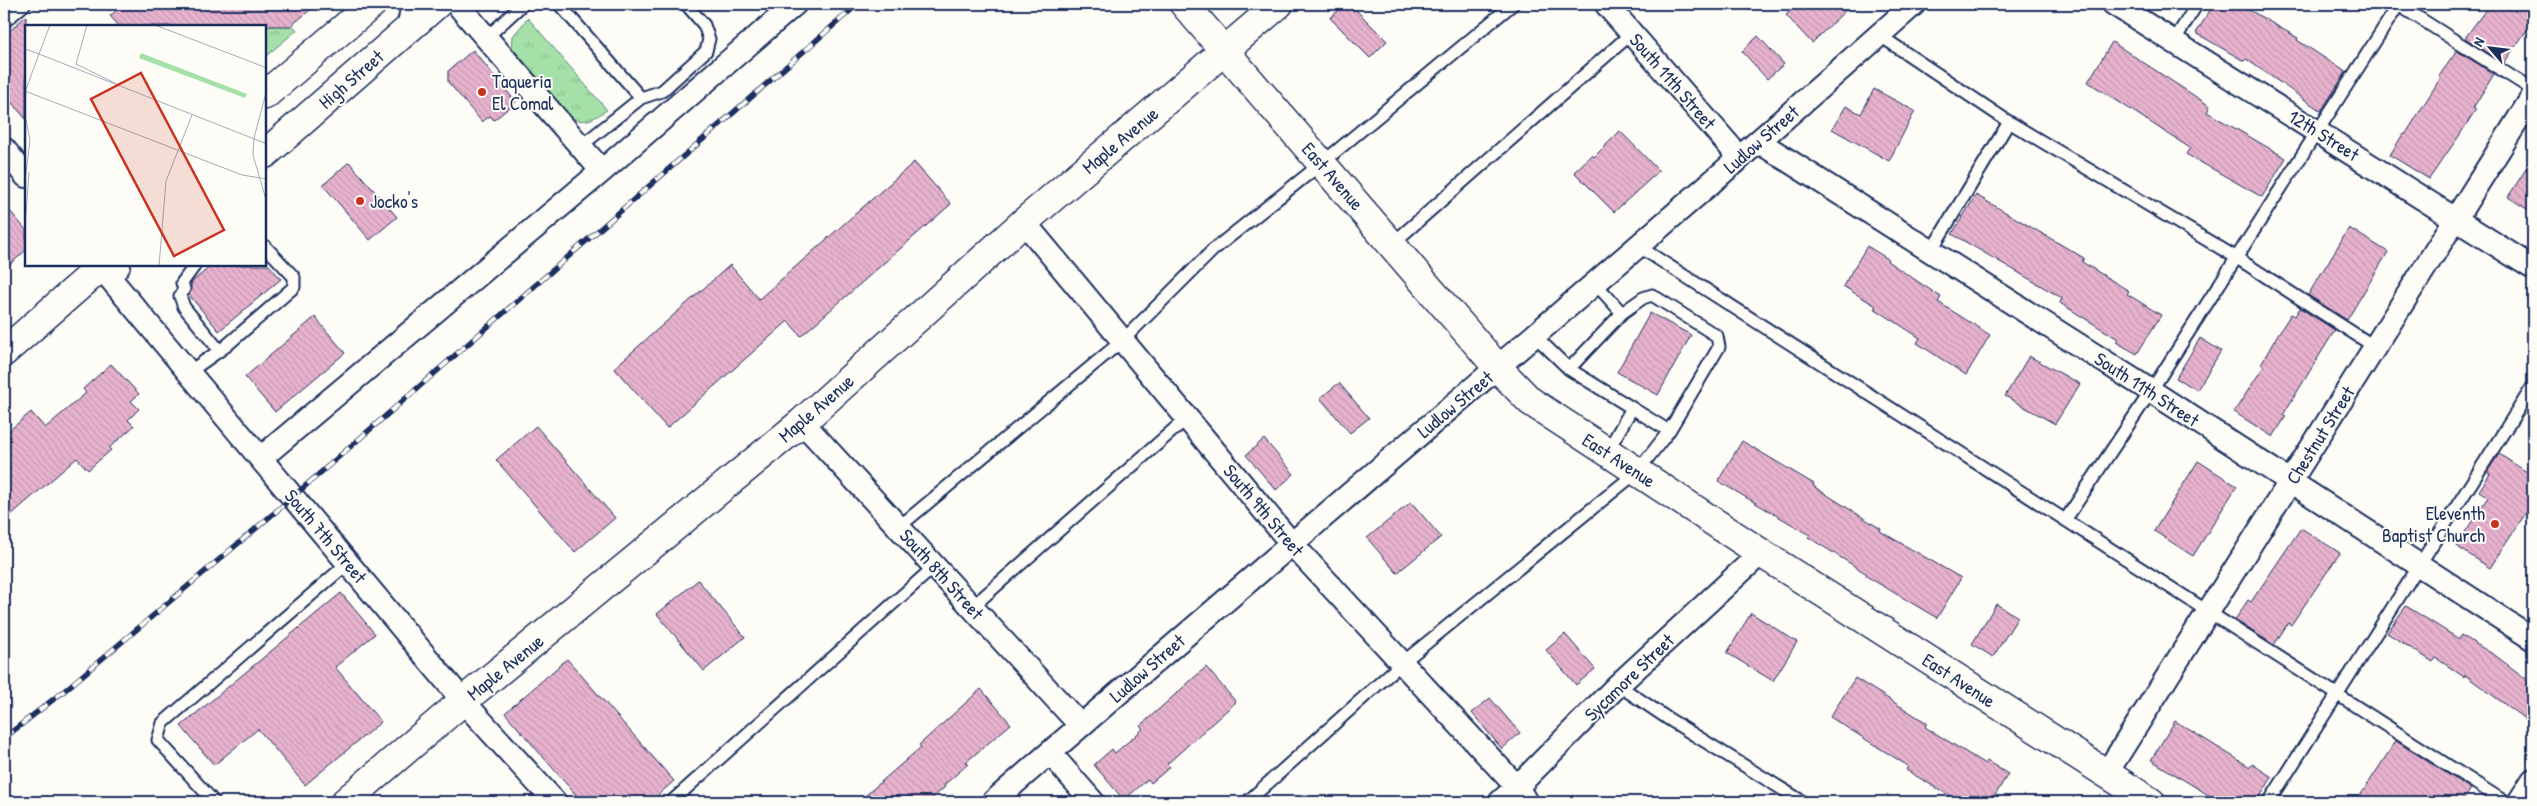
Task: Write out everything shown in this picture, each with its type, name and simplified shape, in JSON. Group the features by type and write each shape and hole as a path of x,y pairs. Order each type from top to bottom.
{"main road":[{"path":"266,94 372,4"},
{"name":"High Street","path":"266,153 411,16 437,4"},
{"name":"East Avenue","path":"1184,4 1498,368 1530,401 1761,553 2106,774 2138,799"},
{"name":"Maple Avenue","path":"345,802 463,701 802,422 1024,222 1278,4"},
{"path":"4,349 104,266"}],"street":[{"path":"457,4 602,171"},
{"path":"261,458 602,171 795,4"},
{"name":"South 11th Street","path":"1606,4 1740,158"},
{"name":"Ludlow Street","path":"993,802 1291,543 1498,368 1759,142 1914,4"},
{"name":"12th Street","path":"2114,4 2533,268"},
{"name":"Chestnut Street","path":"2106,774 2533,96"},
{"name":"South 11th Street","path":"1759,142 2151,391 2533,638"},
{"path":"4,149 25,175"},
{"name":"South 9th Street","path":"1024,222 1291,543 1521,795"},
{"name":"South 7th Street","path":"104,266 189,372 463,701 555,802"},
{"name":"South 8th Street","path":"802,422 1081,726"},
{"name":"Sycamore Street","path":"1500,802 1521,795 1618,685 1761,553"},
{"path":"1050,753 1093,802"},
{"path":"2519,802 2533,780"}],"lane":[{"path":"4,22 25,4"},
{"path":"486,38 523,4"},
{"path":"559,4 641,98"},
{"path":"581,146 641,98 662,92 706,51 709,39 704,25 686,4"},
{"path":"899,527 1122,340 1213,250 1322,163 1513,4"},
{"path":"2174,41 2197,4"},
{"path":"2066,519 2237,258 2398,4 2533,90"},
{"path":"1392,244 1632,33"},
{"path":"1879,35 2009,122 2237,258 2375,347"},
{"path":"1931,251 2009,122"},
{"path":"1638,246 2209,611 2336,696 2505,802"},
{"path":"189,372 219,350 294,287 294,277 266,247"},
{"path":"194,266 182,283 184,289 180,296 184,307 219,350"},
{"path":"1595,283 1622,313"},
{"path":"1247,802 1402,663 1637,472 1669,430 1719,347 1717,336 1652,295 1643,298 1622,313 1569,369"},
{"path":"1535,336 1569,369 1669,430"},
{"path":"2269,802 2533,386"},
{"path":"1607,452 1632,408"},
{"path":"972,607 1187,418"},
{"path":"214,802 158,740 163,723 348,563"},
{"path":"671,802 935,566"},
{"path":"1618,685 1666,718 1803,802"}],"green space":[{"path":"245,4 274,4 297,30 266,56 266,25"},
{"path":"528,18 607,110 583,121 568,115 512,47 513,36"}],"building":[{"path":"124,4 317,4 291,26 118,25 110,16"},
{"path":"1345,4 1350,4 1387,41 1370,58 1330,18"},
{"path":"1798,4 1852,4 1812,43 1786,15"},
{"path":"2214,4 2239,4 2298,38 2297,40 2346,72 2321,111 2246,59 2244,61 2196,33"},
{"path":"2490,4 2533,4 2533,21 2504,63 2465,38"},
{"path":"26,16 25,118 4,94 4,36"},
{"path":"1758,36 1784,64 1767,79 1742,51"},
{"path":"2112,42 2210,106 2207,112 2286,158 2262,197 2186,154 2190,148 2088,82"},
{"name":"Taqueria El Comal","path":"473,50 516,102 494,120 490,116 482,122 448,82 448,71"},
{"path":"2457,51 2494,74 2473,108 2476,109 2429,179 2390,155 2403,134 2405,135 2441,77 2439,76"},
{"path":"1874,89 1915,111 1889,161 1832,129 1846,106 1861,114"},
{"path":"1620,131 1659,171 1614,212 1574,172 1592,155 1594,157"},
{"path":"2533,158 2533,213 2508,197"},
{"name":"Jocko's","path":"349,162 397,217 370,240 323,185"},
{"path":"914,162 951,204 801,336 788,321 667,428 614,368 730,265 759,299"},
{"path":"1976,195 2084,258 2082,262 2129,291 2127,294 2161,315 2137,354 2116,342 2118,339 2060,303 2062,298 1952,234"},
{"path":"4,204 25,229 25,251 4,270"},
{"path":"2349,228 2388,252 2347,320 2308,295"},
{"path":"1867,246 1941,297 1938,302 1990,335 1966,375 1917,343 1920,338 1874,308 1876,306 1843,286"},
{"path":"269,265 281,279 219,331 189,295 192,282 211,266"},
{"path":"2300,308 2335,330 2283,415 2286,416 2273,437 2234,412 2264,366 2261,364 2278,334 2291,314 2295,316"},
{"path":"1650,313 1691,335 1658,395 1617,372"},
{"path":"315,317 345,353 275,412 245,377"},
{"path":"2200,338 2221,351 2197,390 2176,378"},
{"path":"2029,356 2080,384 2055,424 2005,396"},
{"path":"111,364 139,394 131,401 139,409 128,420 134,426 88,470 77,458 4,521 4,435 31,412 45,428 86,393 83,389"},
{"path":"1339,383 1369,418 1350,433 1320,398"},
{"path":"536,426 615,518 575,552 496,460"},
{"path":"1264,439 1294,474 1276,490 1246,455"},
{"path":"1742,441 1814,484 1813,486 1881,529 1880,531 1961,578 1937,618 1866,576 1867,574 1808,537 1810,535 1718,481"},
{"name":"Eleventh Baptist Church","path":"2499,454 2533,476 2533,502 2490,568 2456,546 2488,497 2479,491 2490,474 2487,472"},
{"path":"2198,461 2237,486 2193,556 2154,531"},
{"path":"1411,502 1441,537 1397,573 1367,538"},
{"path":"2301,528 2340,553 2291,625 2288,623 2274,645 2235,620 2248,600 2251,602"},
{"path":"698,580 745,637 704,671 657,614"},
{"path":"341,593 375,634 335,667 381,722 305,785 258,729 214,765 181,726"},
{"path":"1996,604 2018,617 1993,657 1972,644"},
{"path":"2406,606 2459,639 2461,635 2496,656 2533,684 2533,725 2465,675 2464,677 2436,658 2433,662 2387,633"},
{"path":"1751,613 1797,642 1773,681 1727,653"},
{"path":"1565,634 1595,669 1576,685 1546,650"},
{"path":"567,659 674,781 650,802 582,802 505,713"},
{"path":"1206,667 1236,702 1167,764 1170,767 1151,783 1148,779 1124,800 1094,765 1112,749 1115,753 1143,729 1140,726"},
{"path":"1855,678 1927,723 1925,727 1985,764 1987,761 2008,774 1991,802 1960,802 1906,770 1908,766 1830,717"},
{"path":"981,689 1011,724 966,762 968,764 944,785 945,787 928,802 858,802 921,747 919,745"},
{"path":"1490,698 1520,733 1502,749 1472,713"},
{"path":"2175,721 2250,767 2252,764 2272,777 2257,802 2220,802 2151,760"},
{"path":"2396,741 2471,789 2462,802 2356,802"}],"railway":[{"path":"4,738 64,691 280,508 858,4"}],"place":[{"name":"Taqueria El Comal","path":"482,92"},
{"name":"Jocko's","path":"360,201"},
{"name":"Eleventh Baptist Church","path":"2495,524"}]}
